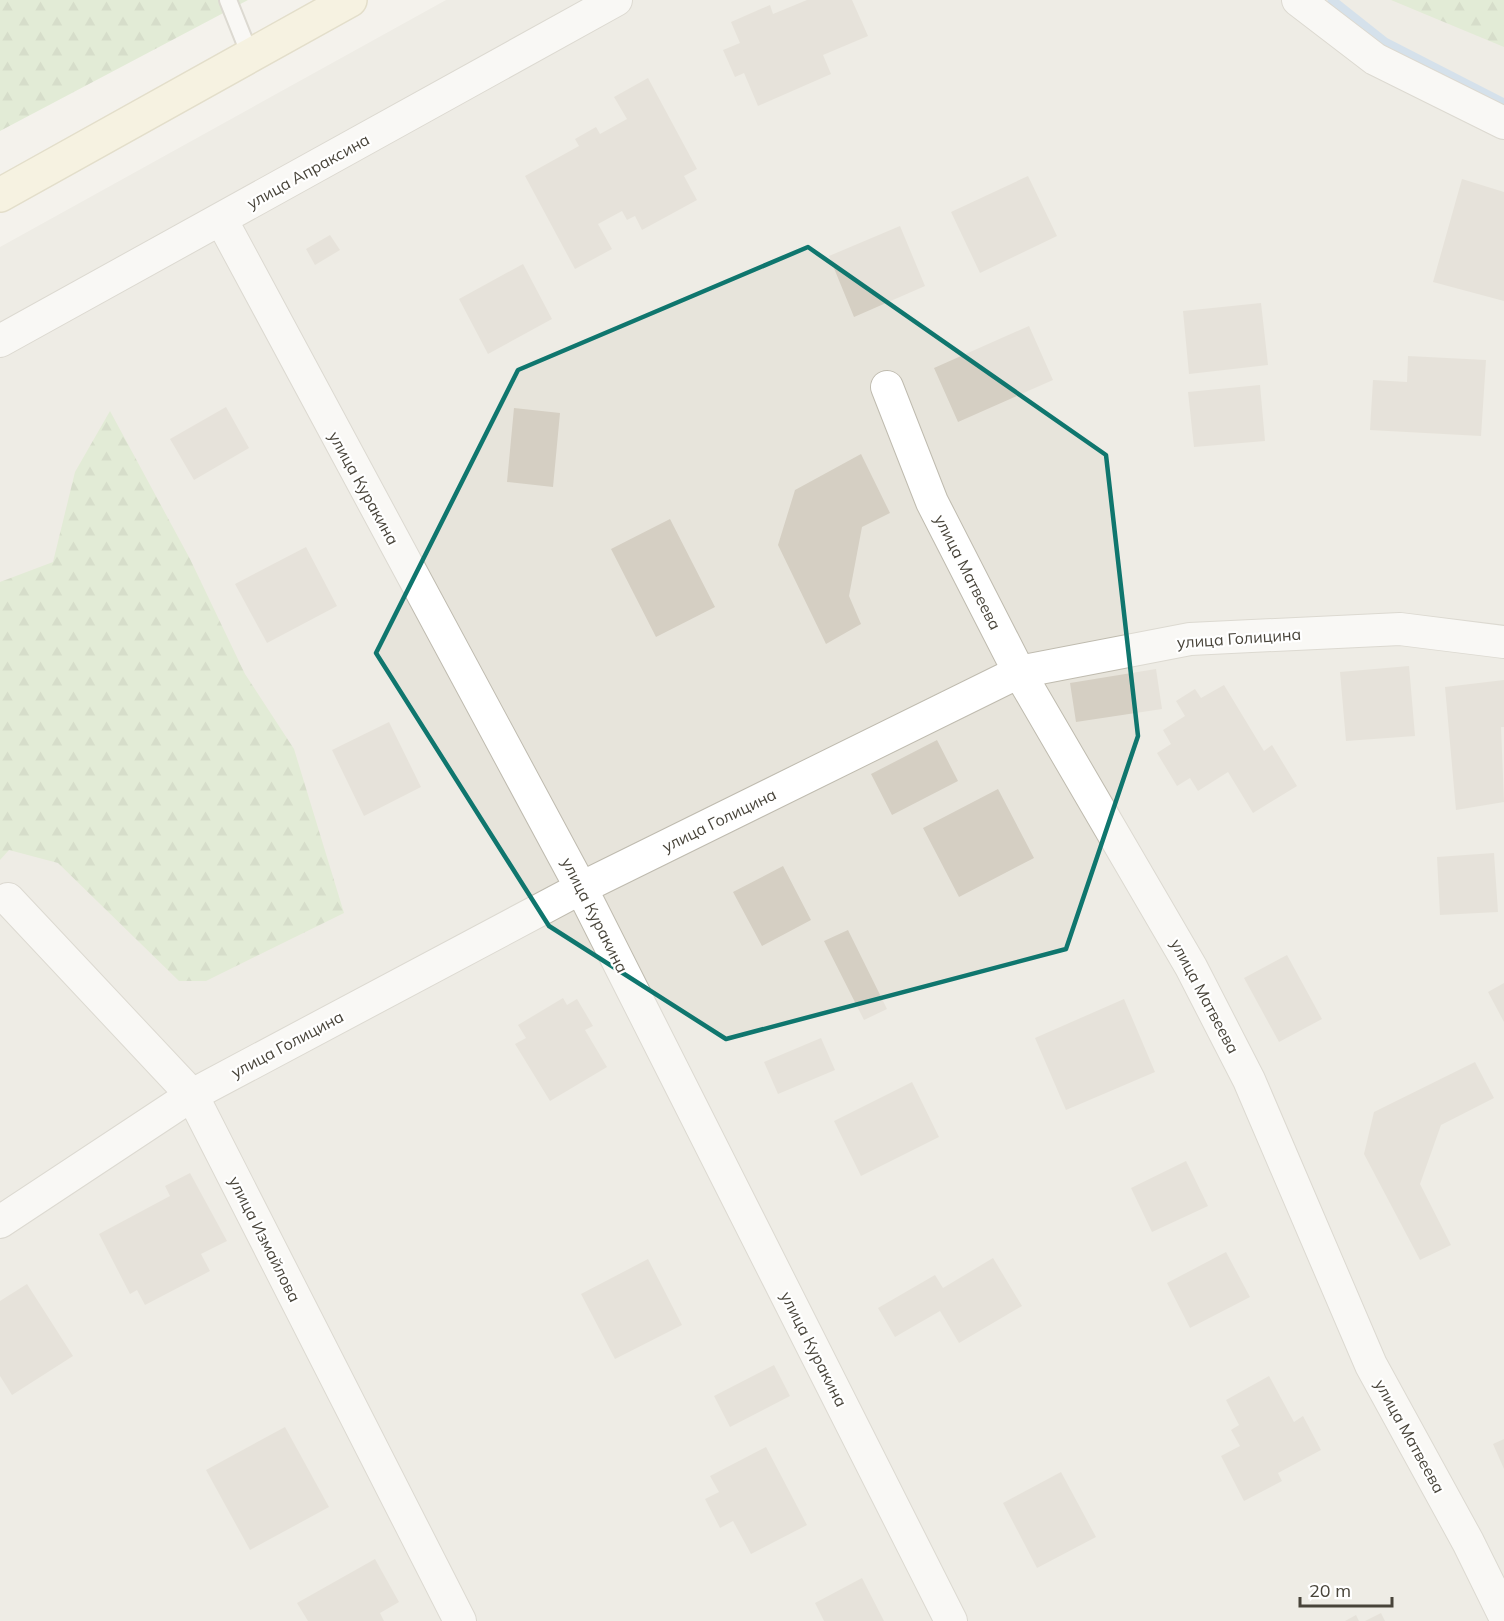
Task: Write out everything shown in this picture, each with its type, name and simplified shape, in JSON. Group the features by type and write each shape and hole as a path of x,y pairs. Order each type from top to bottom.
{"street":[{"path":"0,195 350,0"},
{"name":"улица Апраксина","path":"0,341 616,0"},
{"path":"1298,0 1375,59 1504,123"},
{"name":"улица Куракина","path":"220,219 581,888 951,1621"},
{"name":"улица Матвеева","path":"887,387 932,502 1019,672 1196,977 1249,1080 1371,1365 1468,1542 1504,1615"},
{"name":"улица Голицина","path":"0,1222 192,1095 581,888 1019,672 1190,639 1401,629 1504,642"},
{"name":"улица Измайлова","path":"8,899 192,1095 460,1621"}],"lane":[{"path":"228,0 250,55"}],"highlighted area":[{"path":"808,247 1106,455 1138,736 1066,949 726,1039 549,926 376,653 518,370"}],"shaded area":[{"path":"446,0 1504,0 1504,1621 0,1621 0,247"}],"green space":[{"path":"0,0 248,0 0,131"},
{"path":"1391,0 1504,0 1504,47"},
{"path":"110,411 190,559 245,674 294,749 344,913 206,981 179,981 58,863 9,850 0,860 0,582 53,562 75,472"}],"building":[{"path":"807,0 852,0 868,36 823,55 831,74 758,106 744,73 735,77 723,50 740,43 731,22 770,5 773,14"},
{"path":"648,78 697,169 684,176 697,200 642,230 635,216 627,220 622,211 598,224 612,249 575,269 525,176 579,146 575,139 596,127 600,134 627,119 614,97"},
{"path":"1028,176 1057,236 980,273 951,212"},
{"path":"1462,179 1504,192 1504,301 1433,282"},
{"path":"900,226 925,286 854,317 829,256"},
{"path":"330,235 340,250 315,265 306,249"},
{"path":"523,264 552,319 488,354 459,299"},
{"path":"1261,303 1268,365 1189,374 1183,311"},
{"path":"1029,326 1053,380 958,422 934,368"},
{"path":"1408,356 1486,360 1481,436 1370,430 1373,380 1407,382"},
{"path":"1260,385 1265,441 1194,447 1188,392"},
{"path":"226,407 249,448 194,480 170,439"},
{"path":"514,408 560,413 553,487 507,482"},
{"path":"861,454 890,513 862,527 849,596 861,624 826,644 778,545 795,490"},
{"path":"670,519 715,607 656,637 611,549"},
{"path":"306,547 337,606 267,643 235,584"},
{"path":"1409,666 1415,736 1346,741 1340,672"},
{"path":"1156,669 1162,709 1076,722 1070,683"},
{"path":"1504,680 1504,727 1501,727 1504,802 1456,810 1445,687"},
{"path":"1224,685 1264,751 1272,745 1297,786 1253,813 1228,772 1198,791 1190,778 1177,786 1157,753 1171,744 1163,730 1185,716 1176,701 1195,689 1201,698"},
{"path":"389,722 421,787 364,816 332,750"},
{"path":"937,740 958,781 892,815 871,774"},
{"path":"998,789 1034,858 959,897 923,828"},
{"path":"1494,853 1498,912 1440,915 1437,857"},
{"path":"783,866 811,920 762,946 733,892"},
{"path":"848,930 887,1009 864,1020 824,941"},
{"path":"1287,955 1322,1019 1279,1042 1244,978"},
{"path":"1504,983 1504,1022 1488,992"},
{"path":"563,998 567,1005 577,999 593,1026 585,1030 607,1067 550,1101 515,1044 526,1038 518,1025"},
{"path":"1124,999 1155,1072 1066,1110 1035,1038"},
{"path":"821,1038 835,1070 778,1094 764,1062"},
{"path":"1475,1062 1494,1098 1441,1125 1420,1184 1451,1245 1420,1260 1364,1154 1374,1112"},
{"path":"912,1082 939,1137 861,1176 834,1121"},
{"path":"1186,1161 1208,1206 1152,1232 1131,1188"},
{"path":"190,1173 227,1241 201,1254 210,1271 145,1305 137,1290 130,1294 99,1234 170,1196 165,1186"},
{"path":"1226,1252 1250,1297 1190,1328 1167,1283"},
{"path":"993,1258 1022,1306 959,1343 940,1311 895,1337 878,1308 935,1275 943,1288"},
{"path":"648,1259 682,1325 615,1359 581,1294"},
{"path":"27,1284 73,1356 12,1395 0,1376 0,1301"},
{"path":"774,1365 790,1396 730,1427 714,1396"},
{"path":"1269,1376 1294,1422 1303,1416 1321,1450 1278,1473 1282,1481 1244,1501 1221,1456 1240,1446 1231,1430 1239,1425 1226,1400"},
{"path":"285,1427 329,1507 250,1550 206,1470"},
{"path":"1504,1439 1504,1469 1493,1444"},
{"path":"766,1447 807,1525 751,1554 733,1521 720,1528 705,1499 719,1492 710,1476"},
{"path":"1061,1472 1096,1537 1037,1568 1003,1503"},
{"path":"375,1559 399,1602 380,1613 384,1621 308,1621 297,1603"},
{"path":"862,1578 884,1621 824,1621 815,1603"},
{"path":"1381,1613 1385,1621 1365,1621"},
{"path":"1356,1615 1359,1621 1345,1621"}],"waterway":[{"path":"1332,0 1385,42 1504,103"}]}
